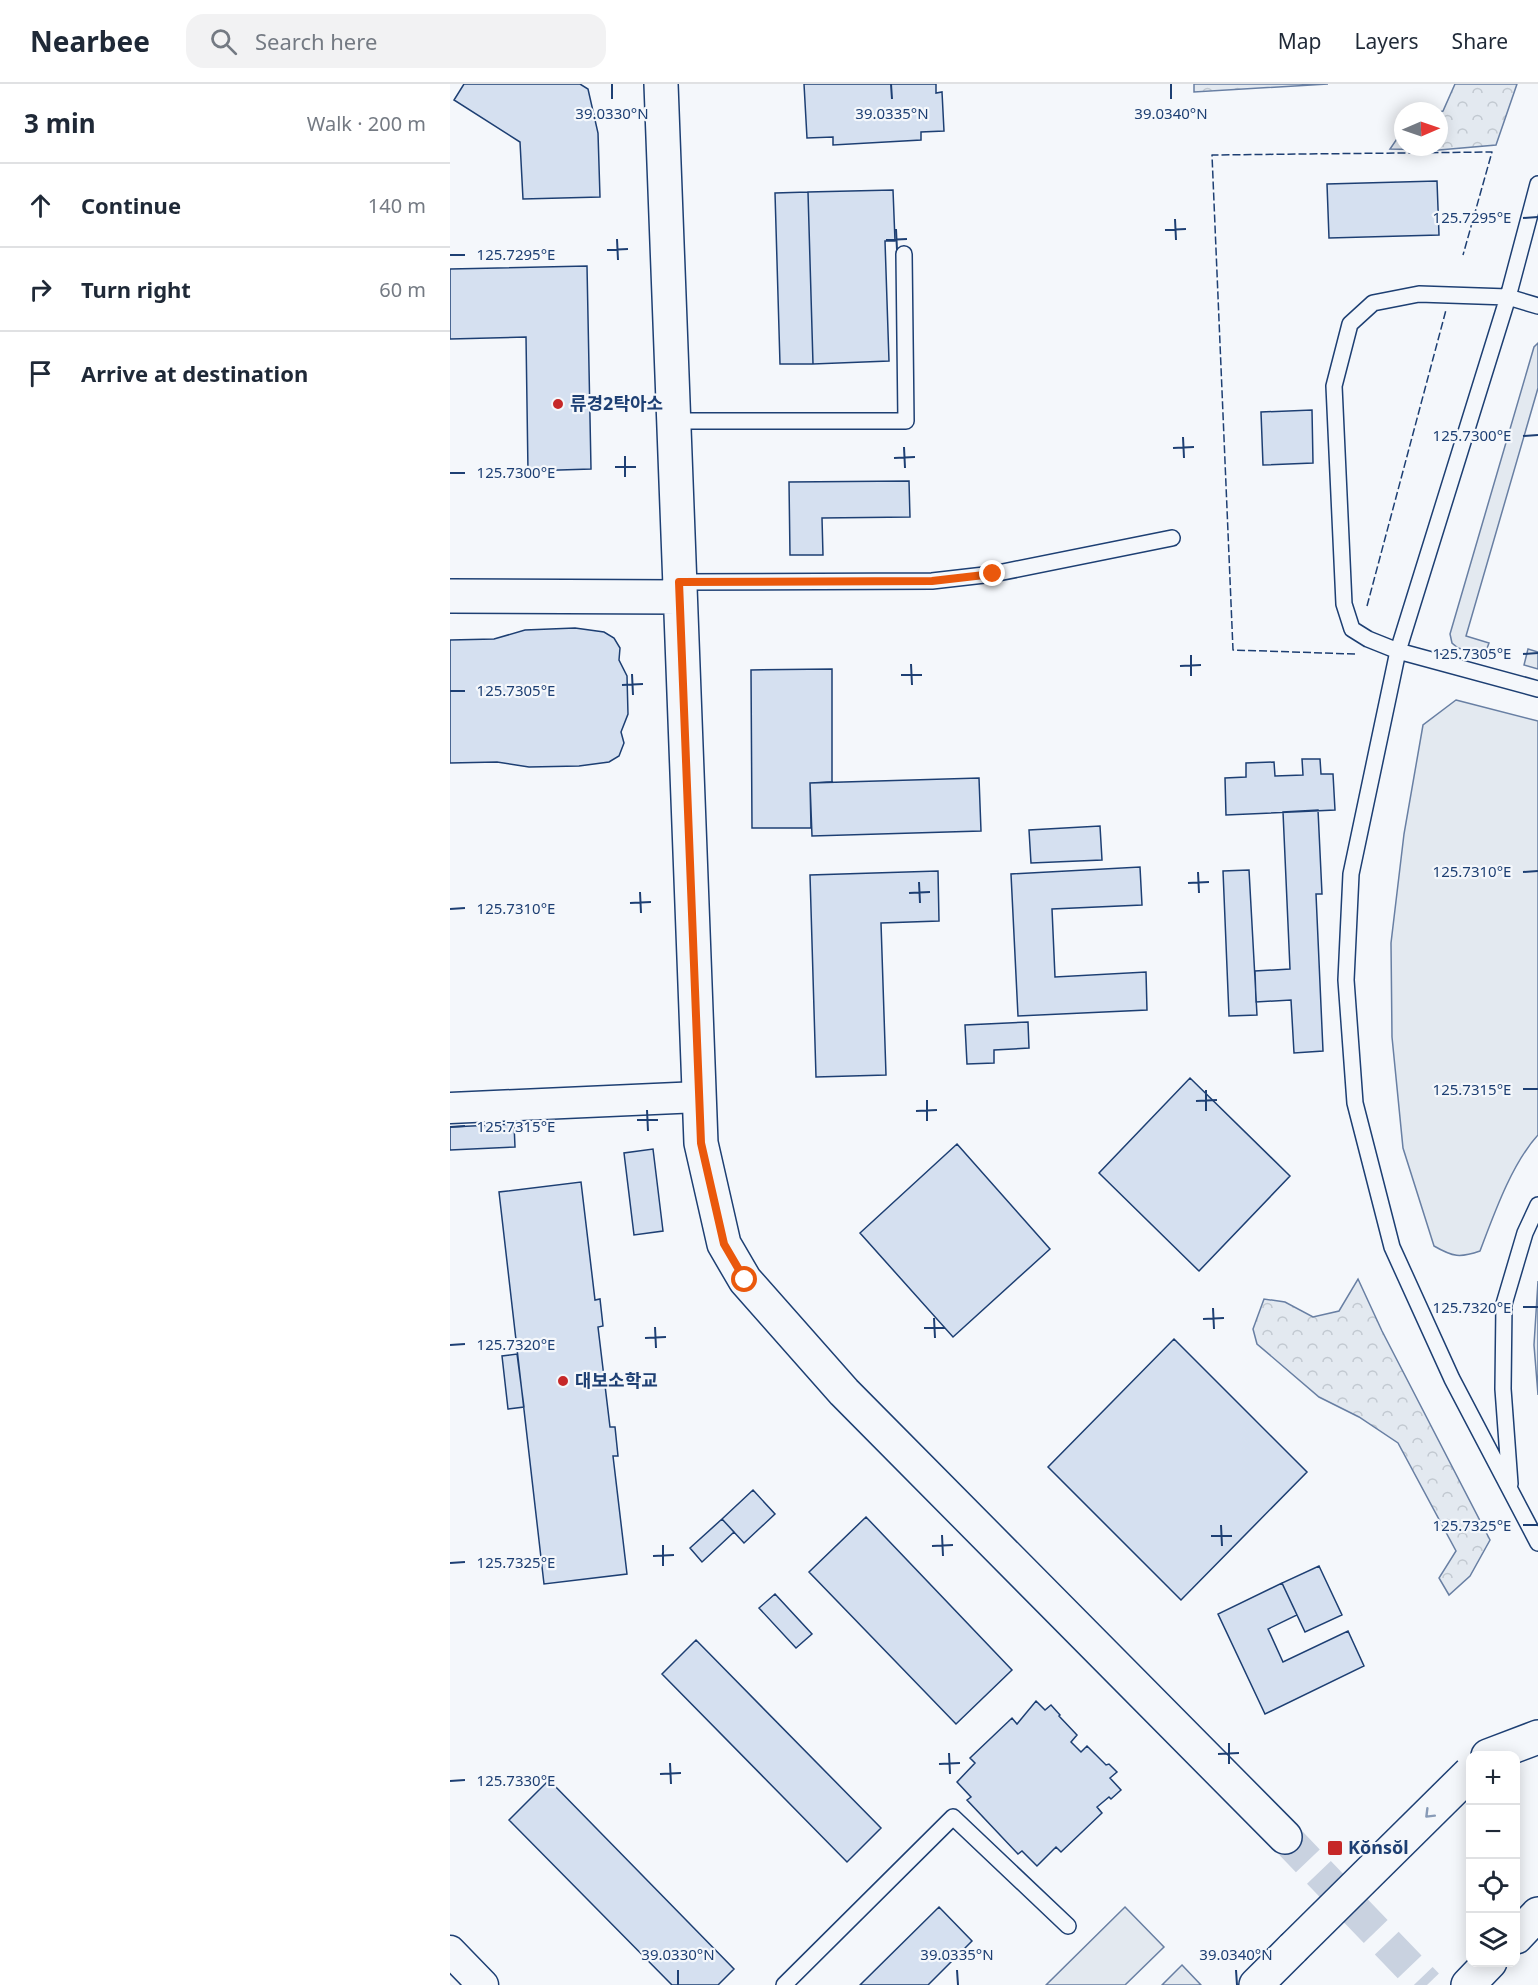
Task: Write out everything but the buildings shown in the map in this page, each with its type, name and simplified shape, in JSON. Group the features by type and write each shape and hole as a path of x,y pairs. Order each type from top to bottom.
{"street":[{"path":"661,84 701,1143 724,1244 745,1280 844,1392 1285,1837"},
{"path":"450,596 680,589"},
{"path":"450,1108 699,1097"},
{"path":"1500,1751 1538,1737"},
{"path":"1256,1985 1466,1777"},
{"path":"1520,1931 1538,1914"},
{"path":"450,1952 483,1985"},
{"path":"1468,1985 1485,1967"}],"lane":[{"path":"1538,184 1508,297 1398,651 1351,874 1346,980 1355,1103 1392,1248 1452,1379 1538,1543"},
{"path":"674,421 906,421 904,254"},
{"path":"1538,306 1508,297 1419,294 1373,303 1350,324 1334,386 1344,604 1352,629 1368,639 1398,651 1538,689"},
{"path":"680,589 932,581 993,574 1172,538"},
{"path":"1511,1491 1503,1389 1504,1304 1525,1233 1538,1205"},
{"path":"784,1985 953,1817 1068,1926"}],"green space":[{"path":"1194,84 1328,84 1194,92"},
{"path":"1455,84 1517,84 1496,145 1448,149 1447,102"},
{"path":"1538,343 1538,388 1466,636 1489,643 1486,651 1480,654 1458,648 1452,643 1450,634 1534,347"},
{"path":"1528,649 1538,652 1538,669 1524,665"},
{"path":"1456,700 1538,721 1538,1135 1512,1174 1480,1251 1467,1255 1452,1254 1434,1246 1403,1148 1392,1037 1391,943 1404,834 1423,725"},
{"path":"1358,1279 1382,1331 1490,1540 1470,1576 1449,1595 1439,1578 1456,1551 1398,1443 1359,1417 1319,1397 1257,1344 1253,1329 1264,1299 1285,1302 1313,1317 1339,1311"},
{"path":"1538,1281 1538,1395 1534,1345"},
{"path":"1125,1907 1164,1947 1125,1985 1046,1985"},
{"path":"1182,1965 1201,1985 1162,1985"}],"tunnel":[{"path":"1285,1837 1427,1985"}],"fence":[{"path":"1355,654 1233,650 1212,155 1492,152 1463,255"},
{"path":"1367,606 1446,310"}],"place":[{"name":"류경2탁아소","path":"558,404"},
{"name":"대보소학교","path":"563,1381"},
{"name":"Kŏnsŏl","path":"1335,1848"}],"route":[{"path":"745,1280 724,1244 701,1143 679,582 932,581 993,574"}]}
